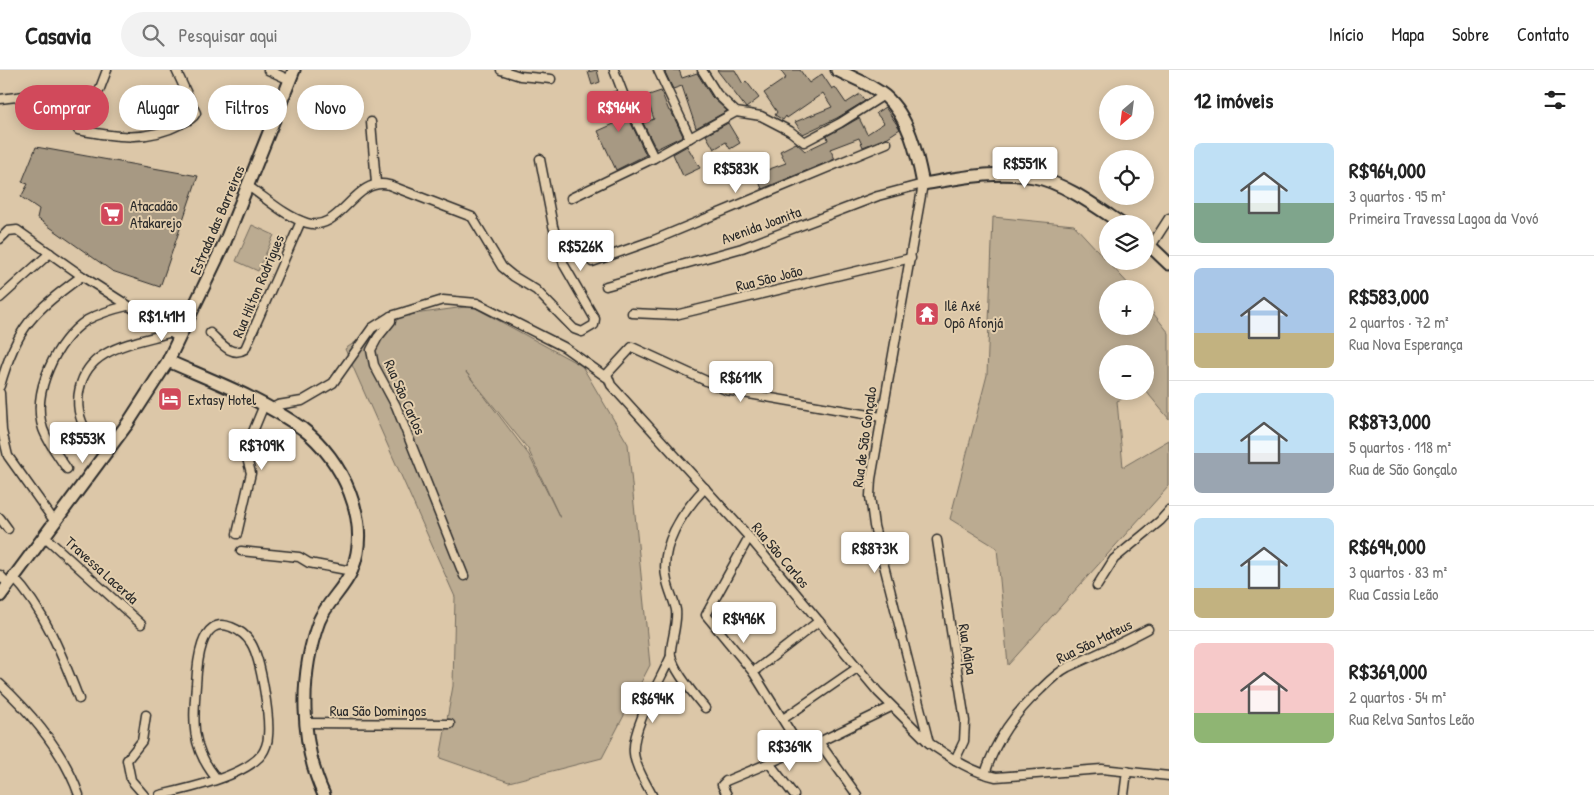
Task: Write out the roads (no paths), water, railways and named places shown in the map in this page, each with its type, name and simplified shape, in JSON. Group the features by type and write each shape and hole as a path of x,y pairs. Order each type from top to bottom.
{"street":[{"path":"0,98 41,94 89,100 99,91 107,70"},
{"path":"78,130 122,138 142,137 162,134 190,119 196,113 176,70"},
{"path":"268,70 292,75"},
{"path":"501,70 520,76 551,79"},
{"path":"614,70 624,96 654,158"},
{"path":"658,70 690,138"},
{"path":"702,70 716,94 736,112 761,116 790,131 804,142 840,123 884,95"},
{"name":"Rua de São Gonçalo","path":"843,71 884,95 902,116 910,134 923,184 881,417 872,479 871,512 929,743"},
{"name":"Estrada das Barreiras","path":"0,596 7,579 55,522 128,423 168,360 174,336 225,242 292,75"},
{"path":"571,198 654,158 736,112"},
{"path":"371,122 376,183"},
{"path":"592,262 662,237 887,143"},
{"path":"248,186 301,221 317,225 324,223 365,188 376,183 389,185 472,217 502,267 536,290 566,323 577,332 582,332 594,325 595,319 564,265 552,226 540,159"},
{"path":"923,184 994,174 1036,177 1097,207 1109,215"},
{"name":"Avenida Joanita","path":"606,286 742,248 878,196 923,184"},
{"path":"1154,237 1169,218"},
{"name":"Rua Hilton Rodrigues","path":"210,333 229,351 241,352 246,349 301,221"},
{"path":"0,239 8,231 16,230 174,336"},
{"path":"1154,250 1169,264"},
{"path":"0,298 50,253"},
{"name":"Rua São João","path":"632,313 675,315 911,258"},
{"path":"0,386 8,360 29,320 43,305 82,276"},
{"path":"268,407 302,401 333,383 372,328 390,316 443,300 477,303 564,347 606,377 609,371 632,347 726,390 881,417"},
{"path":"67,469 43,429 42,422 41,400 52,364 61,346 87,320 109,310 127,306"},
{"name":"Rua São Carlos","path":"390,316 391,321 378,337 371,350 374,365 396,406 464,576"},
{"path":"87,432 80,421 77,404 78,392 91,367 104,354 117,349 174,336"},
{"path":"168,360 268,407 304,430 331,458 343,480 357,520 358,548 352,571 319,621 306,689 305,723 308,750 316,777 324,795"},
{"name":"Rua São Carlos","path":"606,377 611,385 749,537 891,707 929,743"},
{"path":"0,393 2,431 8,456 55,522"},
{"path":"237,534 251,473 245,451 268,407"},
{"path":"652,795 635,757 634,745 650,701 671,656 676,612 666,581 666,556 684,513 704,488"},
{"path":"1097,586 1114,559 1160,521 1169,511"},
{"path":"0,518 8,529"},
{"name":"Travessa Lacerda","path":"44,536 140,624"},
{"path":"749,537 706,615 753,672 801,749"},
{"name":"Rua Adipa","path":"937,540 965,721 964,742 955,760"},
{"path":"241,551 299,556 309,563 352,571"},
{"path":"7,579 32,601 59,649 80,700"},
{"path":"753,672 818,621"},
{"path":"160,795 216,778 238,770 254,762 262,754 268,737 256,655 246,636 227,625 217,625 209,630 204,640 197,671 194,711 198,752 216,778"},
{"name":"Rua São Mateus","path":"985,774 997,741 1007,724 1054,676 1068,667 1110,650 1148,629"},
{"path":"671,656 691,690 705,708"},
{"path":"783,719 857,668"},
{"path":"0,684 45,732 81,795"},
{"path":"727,795 722,785 726,781 818,742 891,707"},
{"path":"144,795 131,780 128,760 142,741 146,715"},
{"name":"Rua São Domingos","path":"305,723 450,724"},
{"path":"818,742 857,795"},
{"path":"929,743 955,760 985,774 1007,777 1102,769 1169,776"},
{"path":"769,763 794,795"},
{"path":"1124,795 1128,771"}],"place":[{"name":"Atacadão Atakarejo","path":"112,214"},
{"name":"Ilê Axé Opô Afonjá","path":"927,314"},
{"name":"Extasy Hotel","path":"170,399"}]}
